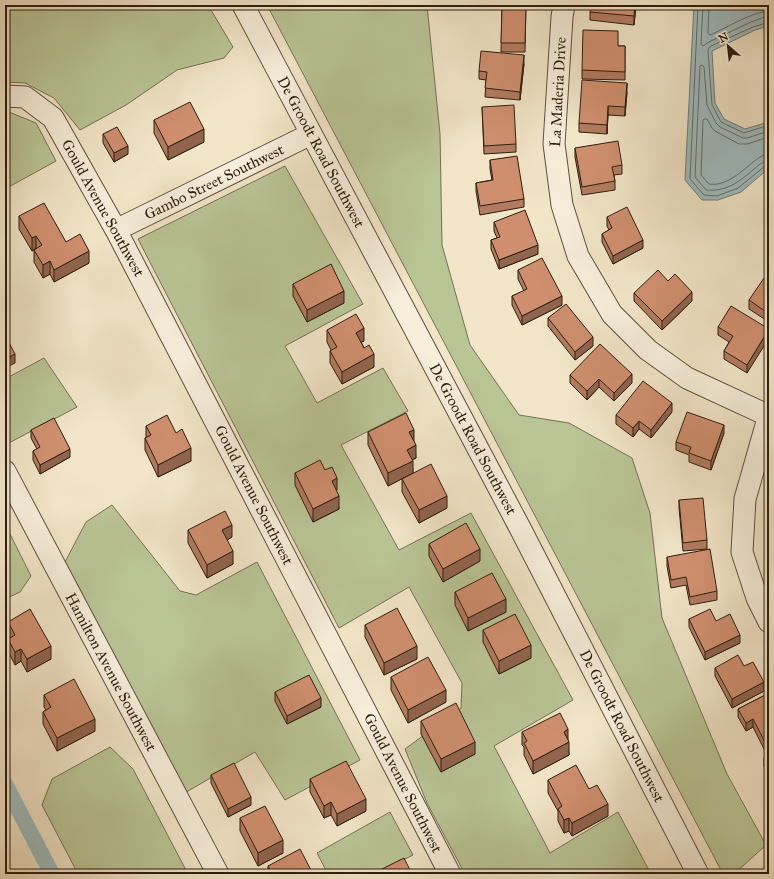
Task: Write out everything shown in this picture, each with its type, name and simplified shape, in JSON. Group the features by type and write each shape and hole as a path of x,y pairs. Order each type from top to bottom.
{"street":[{"name":"De Groodt Road Southwest","path":"243,5 520,528 698,874"},
{"name":"La Maderia Drive","path":"564,5 554,144 562,205 578,256 612,314 648,350 686,378 769,416"},
{"name":"Gould Avenue Southwest","path":"5,96 25,97 52,118 116,230 450,874"},
{"name":"Gambo Street Southwest","path":"116,230 311,134"},
{"path":"769,416 745,499 742,552 757,598 769,622"},
{"name":"Hamilton Avenue Southwest","path":"5,471 218,874"}],"green space":[{"path":"5,5 208,5 233,47 224,58 177,70 126,105 80,130 54,98 25,83 5,82"},
{"path":"267,5 427,5 440,134 442,245 470,345 519,415 569,423 632,458 650,513 662,618 727,774 766,845 734,874 723,874"},
{"path":"9,112 36,123 56,161 5,189 5,114"},
{"path":"285,166 363,304 285,346 317,403 383,368 408,411 341,445 399,550 471,513 573,700 494,746 550,853 618,812 651,874 465,874 427,803 405,749 461,708 462,683 409,587 339,628 138,239"},
{"path":"44,358 77,407 5,445 5,379"},
{"path":"112,505 180,591 196,595 257,562 360,760 285,800 255,752 183,794 65,562 86,522"},
{"path":"5,524 31,576 20,592 5,599"},
{"path":"110,747 133,769 188,874 78,874 42,805 52,779"},
{"path":"390,812 413,855 375,874 328,874 317,853"}],"water":[{"path":"694,5 769,5 769,26 755,30 712,51 715,103 724,119 745,129 765,123 769,120 769,168 741,192 718,200 702,200 685,180"}],"building":[{"path":"502,5 526,5 525,43 501,43"},
{"path":"591,5 635,5 634,16 590,12"},
{"path":"583,30 618,31 618,46 625,46 625,72 582,70"},
{"path":"481,51 524,55 520,92 485,88 487,72 479,71"},
{"path":"582,80 627,83 625,107 608,106 607,125 579,123"},
{"path":"190,102 204,129 168,147 154,120"},
{"path":"514,105 516,144 484,146 482,107"},
{"path":"117,127 128,146 114,153 103,134"},
{"path":"618,141 622,165 612,167 615,181 582,187 575,148"},
{"path":"517,156 524,199 480,206 476,183 493,180 490,160"},
{"path":"44,203 66,242 80,234 89,251 54,270 50,261 43,265 34,250 42,245 36,236 32,238 19,216"},
{"path":"627,207 643,240 613,256 602,234 612,228 607,217"},
{"path":"525,210 538,245 499,260 491,240 500,237 494,222"},
{"path":"542,258 562,296 522,316 512,296 527,289 518,270"},
{"path":"331,264 344,291 307,310 293,284"},
{"path":"658,270 668,281 675,274 692,292 662,321 634,293"},
{"path":"764,278 769,281 769,314 749,300"},
{"path":"566,304 593,337 575,352 548,318"},
{"path":"731,306 769,329 747,365 724,351 733,336 718,327"},
{"path":"356,314 364,328 356,333 364,348 369,345 374,354 342,372 330,351 337,347 327,330"},
{"path":"5,335 15,354 5,359"},
{"path":"600,344 632,374 614,393 599,379 587,391 570,375"},
{"path":"643,381 672,403 651,430 639,421 633,428 616,415"},
{"path":"687,412 724,425 711,461 689,453 691,447 676,442"},
{"path":"406,413 414,430 409,432 416,445 407,450 413,461 388,473 368,432"},
{"path":"167,415 176,433 182,429 191,448 158,465 145,438 151,435 146,426"},
{"path":"54,418 70,449 40,465 33,451 40,447 31,430"},
{"path":"320,460 325,470 332,467 337,478 332,481 339,496 313,509 295,473"},
{"path":"431,464 447,496 419,510 402,479"},
{"path":"769,496 769,521 766,521"},
{"path":"703,498 707,540 683,543 679,500"},
{"path":"225,511 232,525 222,530 233,551 207,565 188,530"},
{"path":"466,523 480,549 443,569 429,544"},
{"path":"710,549 717,591 690,597 686,577 671,580 667,557"},
{"path":"492,573 506,599 468,618 455,592"},
{"path":"397,608 417,646 384,663 365,625"},
{"path":"30,609 51,646 27,659 21,649 15,652 8,639 15,635 8,622"},
{"path":"710,609 716,621 730,614 740,635 705,652 689,619"},
{"path":"515,614 531,645 499,661 483,630"},
{"path":"738,655 744,666 753,662 764,682 732,699 715,668"},
{"path":"428,657 446,690 408,710 391,677"},
{"path":"309,675 321,698 287,716 275,692"},
{"path":"74,679 95,719 57,738 43,712 51,707 44,695"},
{"path":"769,693 769,743 766,744 753,719 746,723 738,709"},
{"path":"456,703 475,742 441,759 421,721"},
{"path":"560,713 568,729 564,732 569,742 533,761 524,743 527,741 522,732"},
{"path":"769,755 769,767 764,758"},
{"path":"346,761 366,799 337,814 331,802 324,806 310,779"},
{"path":"234,763 251,797 228,809 211,775"},
{"path":"576,765 589,789 597,785 608,804 572,823 569,818 564,820 558,809 562,806 548,780"},
{"path":"265,806 283,840 258,853 240,818"},
{"path":"300,849 313,874 273,874 268,866"},
{"path":"404,858 412,874 380,874 378,871"},
{"path":"520,870 522,874 513,874"}],"waterway":[{"path":"5,784 52,874"}]}
